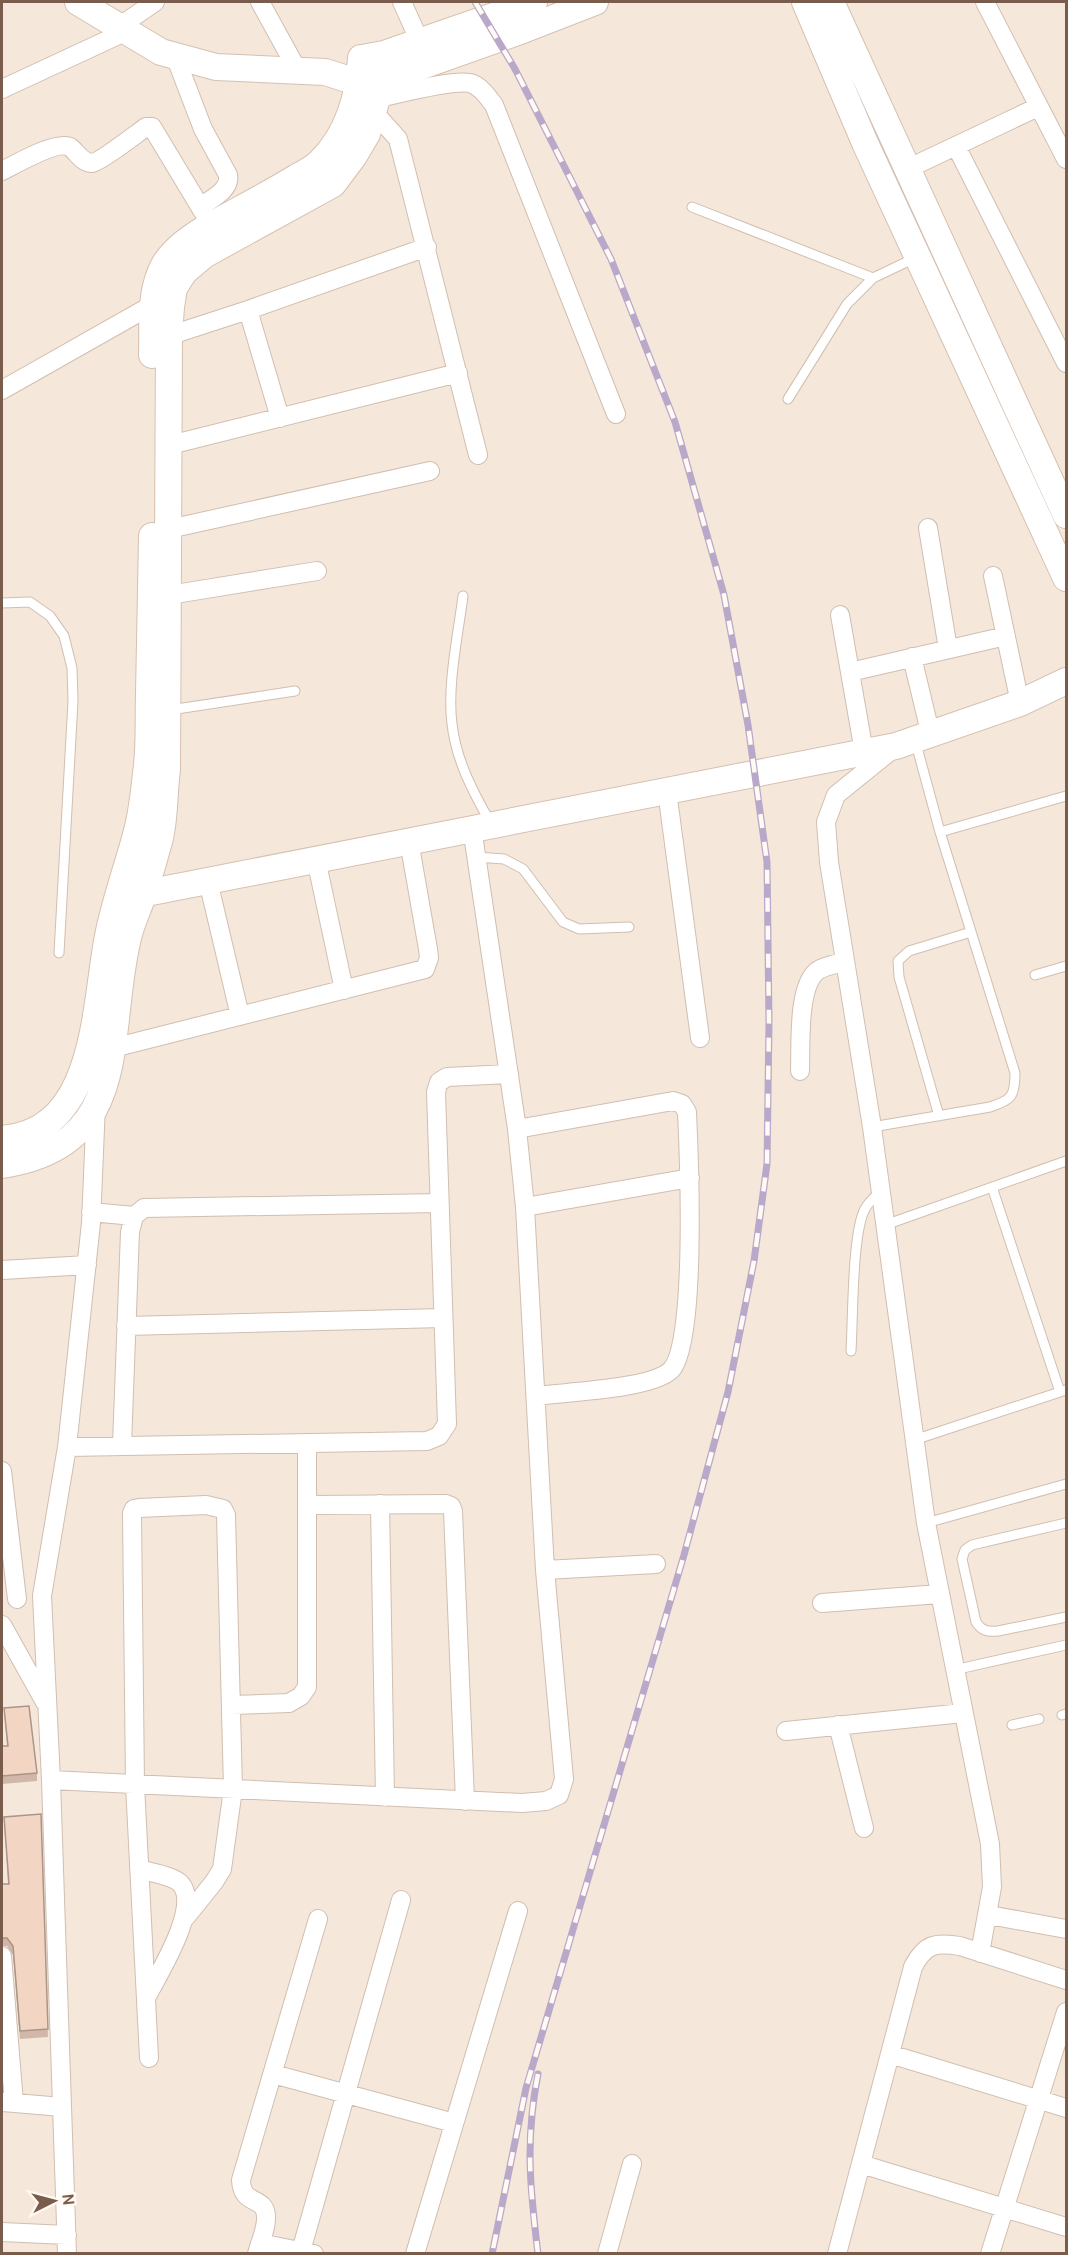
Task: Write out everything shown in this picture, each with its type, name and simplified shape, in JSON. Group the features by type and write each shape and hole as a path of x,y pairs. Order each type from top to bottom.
{"main road":[{"path":"78,2 161,52 175,56 216,67 325,72 534,2"},
{"path":"2,1139 22,1137 46,1123 69,1099 85,1066 91,1046 103,958 116,900 138,828 147,769 153,489 164,298 158,279 163,266 206,216 319,164 339,140 369,96 590,2"},
{"path":"805,2 865,143 1066,578"},
{"path":"831,2 907,169 1063,498"},
{"path":"164,298 184,272 204,255 333,184 367,134 372,56"},
{"path":"325,72 369,96"},
{"path":"2,1165 33,1160 64,1144 84,1126 96,1106 104,1089 113,1048 128,938 160,836 166,770 170,445 161,338"},
{"path":"116,900 914,741 1020,703 1065,680"}],"street":[{"path":"2,89 123,29 155,2"},
{"path":"260,2 298,71"},
{"path":"402,2 420,42"},
{"path":"985,2 1066,159"},
{"path":"2,171 62,145 69,147 85,161 96,162 146,128 152,127 206,216 226,188 229,181 228,175 203,129 175,56"},
{"path":"478,454 398,139 381,120 369,96 453,83 471,83 483,91 494,105 616,414"},
{"path":"907,169 1038,107"},
{"path":"956,146 1066,363"},
{"path":"161,338 427,247"},
{"path":"2,390 164,298"},
{"path":"248,310 280,418"},
{"path":"170,445 458,373"},
{"path":"169,529 430,471"},
{"path":"928,528 948,649"},
{"path":"169,595 317,571"},
{"path":"993,576 1020,703"},
{"path":"840,615 864,752"},
{"path":"850,672 1006,636"},
{"path":"912,657 914,741 836,795 826,822 829,862 872,1127 926,1523 990,1844 992,1887 980,1953"},
{"path":"667,791 700,1038"},
{"path":"51,1780 522,1803 546,1801 560,1795 564,1779 545,1570 525,1207 517,1129 476,857 482,827"},
{"path":"113,1048 425,969 428,965 428,949 409,841"},
{"path":"316,859 344,990"},
{"path":"208,881 240,1016"},
{"path":"800,1071 803,1002 808,983 817,971 844,962"},
{"path":"67,2253 51,1780 42,1596 67,1447 87,1265 96,1106 85,1066"},
{"path":"67,1447 427,1441 439,1436 447,1424 436,1106 439,1082 447,1077 509,1074"},
{"path":"517,1129 673,1101 682,1104 687,1112 690,1178 686,1324 679,1356 671,1369 657,1379 537,1396"},
{"path":"525,1207 690,1178"},
{"path":"122,1445 130,1232 134,1216 144,1208 440,1203"},
{"path":"91,1212 134,1216"},
{"path":"2,1270 87,1265"},
{"path":"126,1326 443,1318"},
{"path":"231,1705 289,1703 301,1696 307,1687 307,1443"},
{"path":"2,1471 9,1600 42,1596"},
{"path":"380,1504 385,1797"},
{"path":"307,1505 446,1504 451,1506 465,1801"},
{"path":"146,1998 185,1918 222,1869 233,1790 226,1515 223,1509 206,1505 134,1509 132,1519 135,1785 149,2058"},
{"path":"545,1570 656,1564"},
{"path":"822,1603 939,1594"},
{"path":"2,1625 47,1705"},
{"path":"786,1731 963,1713"},
{"path":"838,1725 864,1828"},
{"path":"140,1869 178,1881 185,1890 185,1918"},
{"path":"318,1919 241,2180 242,2190 247,2198 264,2207 266,2216 259,2248 308,2252 346,2094 401,1900"},
{"path":"415,2253 518,1911"},
{"path":"988,1915 1066,1929"},
{"path":"837,2253 913,1966 920,1954 931,1946 944,1944 1066,1980"},
{"path":"2,1956 8,2102 62,2107"},
{"path":"990,2253 1066,2012"},
{"path":"890,2054 1066,2108"},
{"path":"273,2074 454,2123"},
{"path":"607,2253 632,2164"},
{"path":"861,2164 1066,2227"},
{"path":"2,2232 67,2235"}],"lane":[{"path":"692,207 873,278"},
{"path":"788,399 847,304 873,278 917,257"},
{"path":"463,596 453,681 452,723 457,752 482,827"},
{"path":"2,603 30,602 50,616 64,636 72,668 73,701 59,953"},
{"path":"167,710 295,691"},
{"path":"872,1127 990,1107 1008,1101 1015,1090 1015,1073 914,741"},
{"path":"940,832 1066,796"},
{"path":"476,857 504,859 523,869 563,921 579,929 629,927"},
{"path":"939,1116 899,977 898,961 909,951 971,932"},
{"path":"1035,975 1066,966"},
{"path":"885,1225 1066,1161"},
{"path":"914,1440 1063,1391 992,1187"},
{"path":"851,1351 860,1223 865,1209 880,1191"},
{"path":"926,1523 1066,1485"},
{"path":"1066,1523 972,1545 965,1550 962,1559 976,1622 980,1629 988,1632 998,1631 1066,1617"},
{"path":"954,1670 1066,1645"},
{"path":"1012,1725 1039,1719"}],"shaded area":[{"path":"2,2 1066,2 1066,2253 2,2253"}],"building":[{"path":"29,1706 37,1773 2,1776 2,1746 8,1746 4,1708"},
{"path":"41,1814 48,2029 20,2031 13,1946 7,1938 2,1938 2,1884 9,1884 4,1817"}],"railway":[{"path":"475,2 515,69 611,259 675,422 724,595 748,725 767,862 769,1022 767,1164 754,1261 728,1392 684,1555 526,2088 492,2254"},
{"path":"538,2074 530,2143 538,2254"}]}
